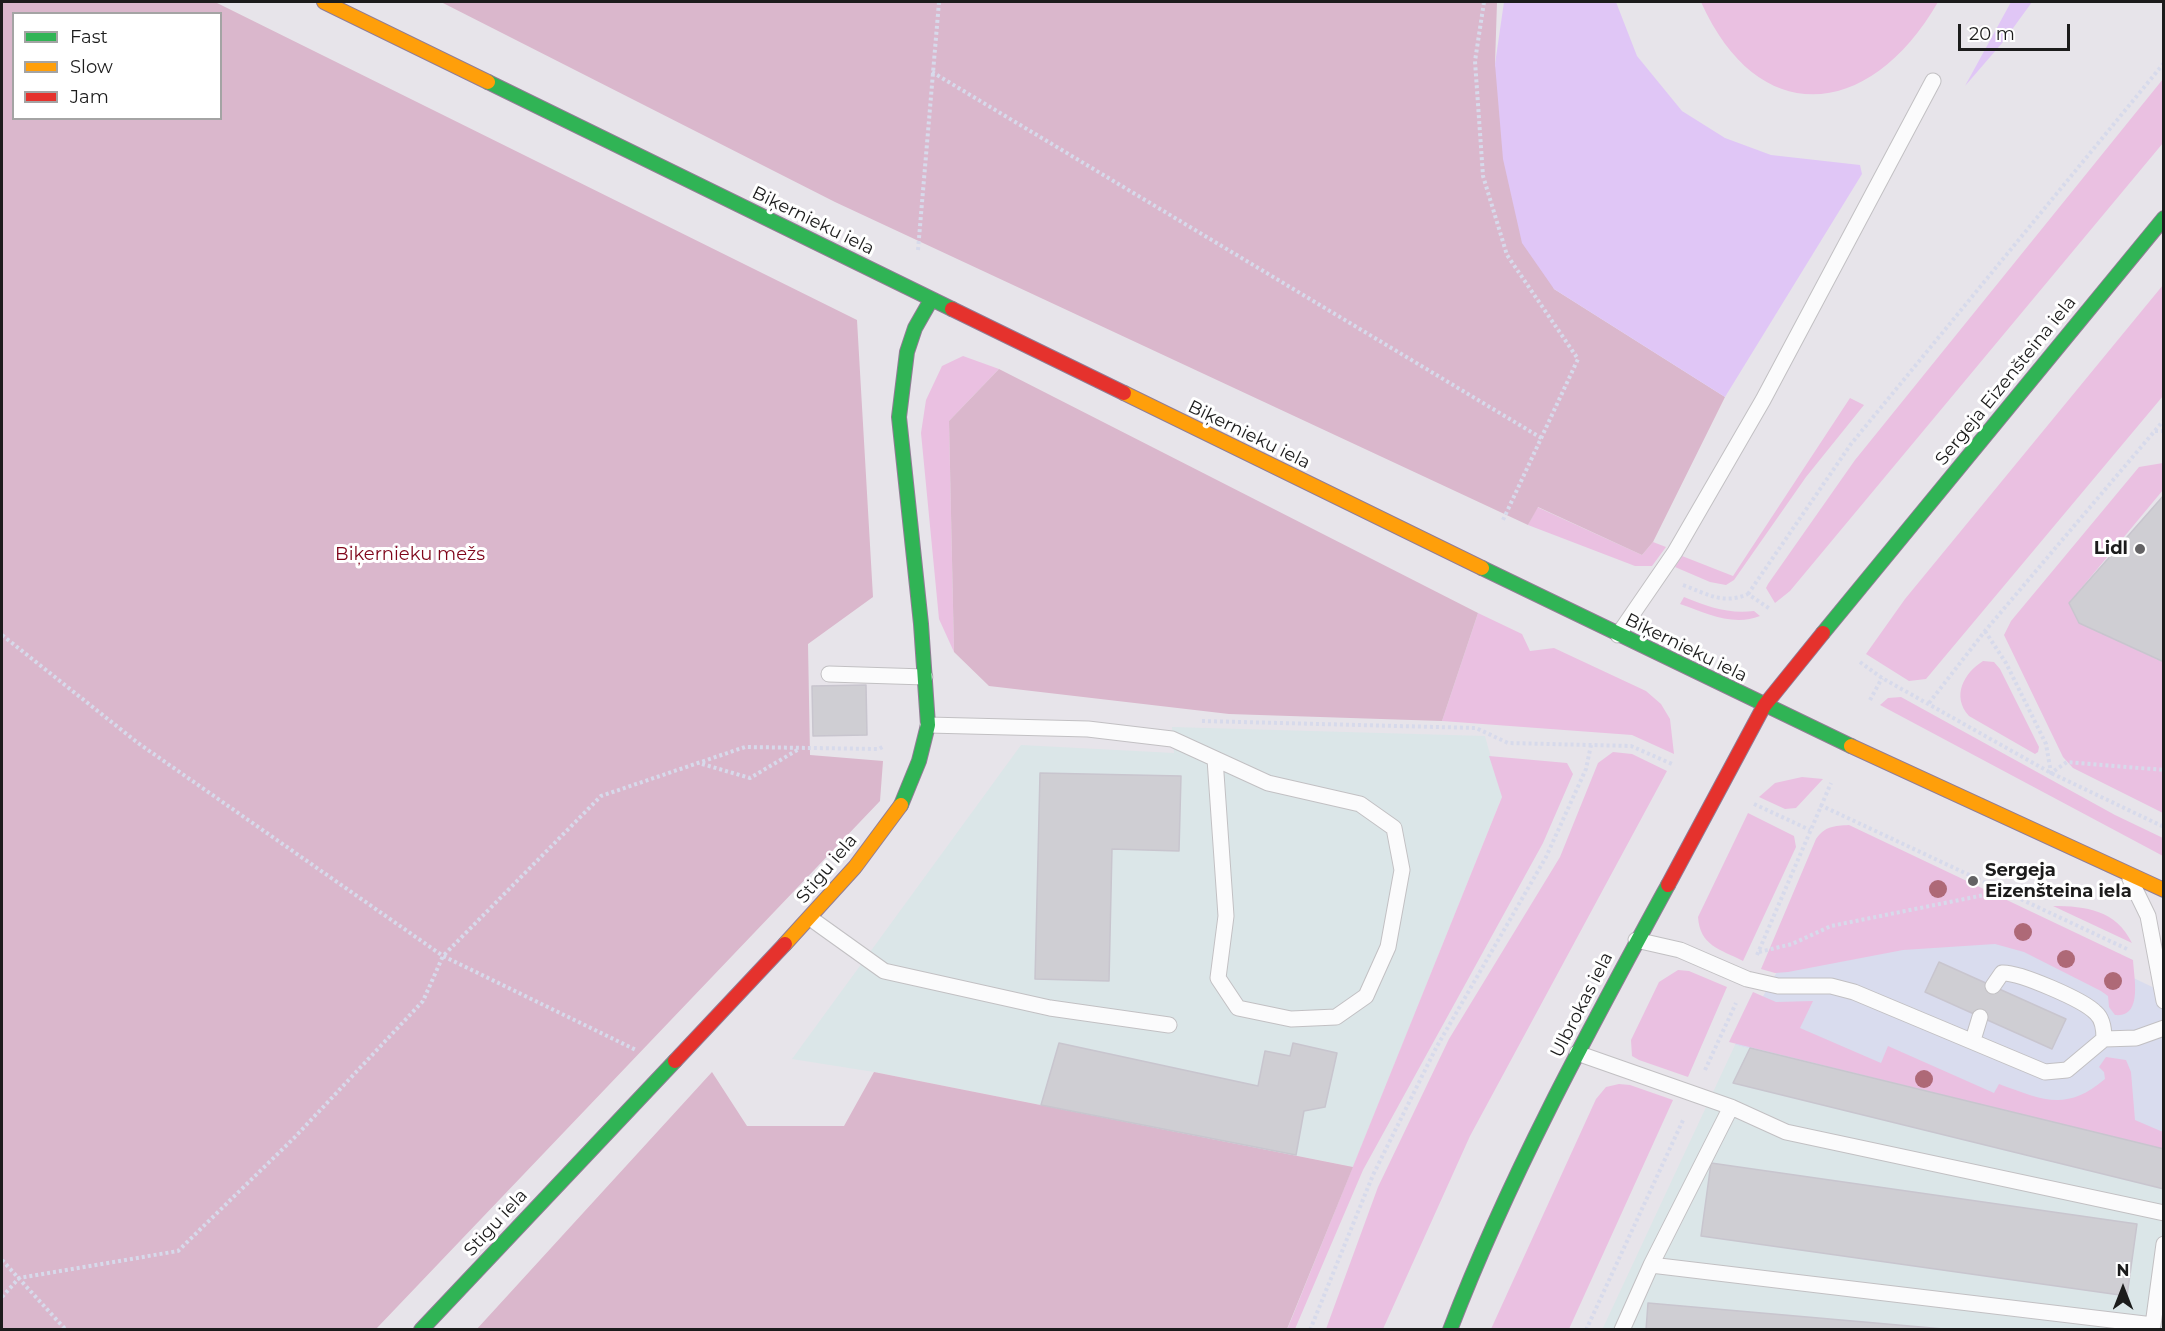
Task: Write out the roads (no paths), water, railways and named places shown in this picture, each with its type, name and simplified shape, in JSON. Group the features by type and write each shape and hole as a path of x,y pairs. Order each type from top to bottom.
{"main road":[{"name":"Biķernieku iela","path":"324,2 1764,706 2163,890"},
{"name":"Sergeja Eizenšteina iela","path":"1764,706 2163,218"},
{"name":"Stigu iela","path":"421,1329 810,918 855,867 905,799 919,761 928,725 899,417 907,352 915,328 931,300"},
{"name":"Ulbrokas iela","path":"1450,1329 1467,1286 1577,1053 1764,706"}],"lane":[{"path":"1618,635 1675,552 1763,400 1933,81"},
{"path":"829,674 925,677"},
{"path":"928,725 1088,729 1172,739 1268,783 1360,804 1394,828 1402,870 1388,947 1366,996 1336,1017 1291,1020 1238,1008 1218,978 1226,916 1215,759"},
{"path":"2127,873 2148,916 2159,964 2163,1001"},
{"path":"810,918 884,971 1050,1008 1169,1024"},
{"path":"1636,940 1680,950 1747,979 1778,986 1831,986 1846,990 1973,1040 2045,1072 2067,1070 2104,1039 2136,1038 2163,1028"},
{"path":"1993,986 1996,978 2002,973 2017,973 2088,1006 2098,1014 2103,1027 2104,1039"},
{"path":"1973,1040 1980,1017"},
{"path":"1577,1053 1731,1107 1786,1132 2163,1213"},
{"path":"1622,1329 1650,1265 1731,1107"},
{"path":"1650,1265 2153,1325 2163,1244"}],"place":[{"name":"Lidl","path":"2140,549"},
{"name":"Sergeja Eizenšteina iela","path":"1973,881"}],"park label":[{"name":"Biķernieku mežs","path":"410,555"}]}
